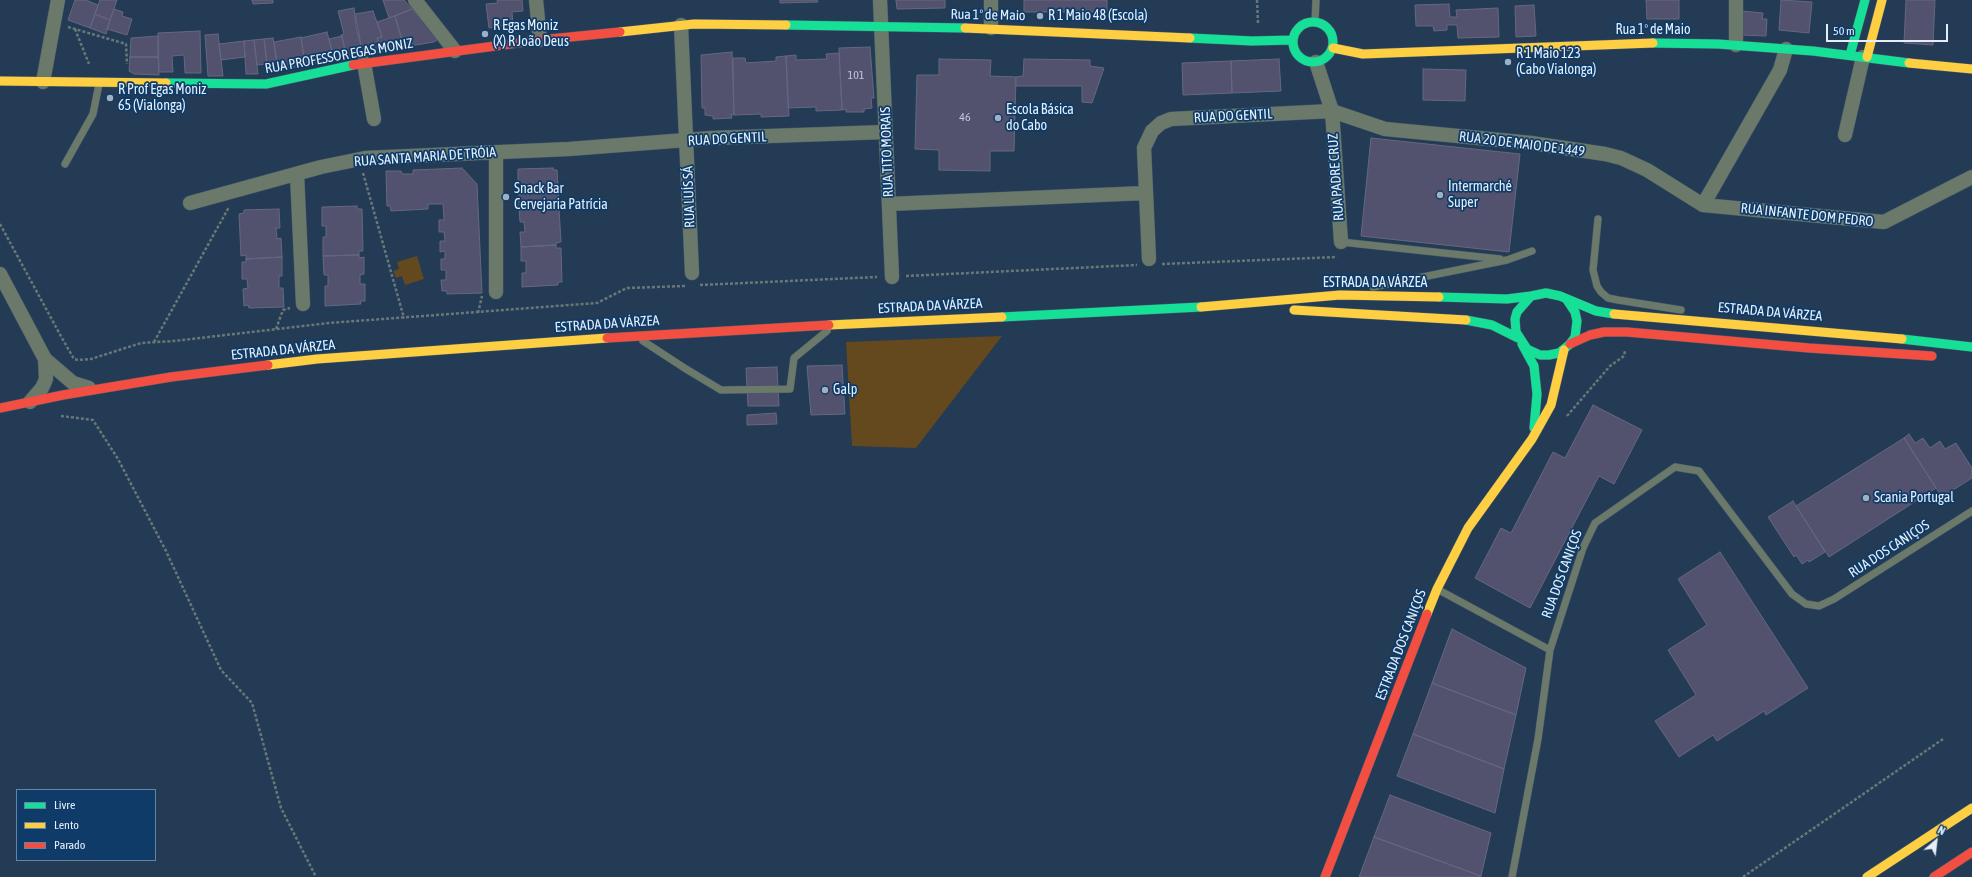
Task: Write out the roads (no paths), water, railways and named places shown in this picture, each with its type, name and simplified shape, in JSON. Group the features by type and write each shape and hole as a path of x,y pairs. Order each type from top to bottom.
{"main road":[{"path":"1860,56 1865,0"},
{"path":"1860,56 1882,0"},
{"path":"1315,22 1326,26 1330,31 1334,42 1333,48 1326,58 1316,62 1304,60 1299,57 1293,40 1298,29 1303,24 1315,22"},
{"name":"RUA PROFESSOR EGAS MONIZ","path":"0,81 99,84 266,84 364,63 540,40 681,25"},
{"name":"Rua 1º de Maio","path":"681,25 991,28 1252,41 1293,40"},
{"name":"Rua 1º de Maio","path":"1333,48 1363,54 1624,43 1736,45 1860,56 1918,64 1972,69"},
{"name":"ESTRADA DA VÁRZEA","path":"0,408 63,395 171,377 317,359 636,336 1219,306 1340,295 1507,299 1538,294 1553,294 1596,312 1628,316 1881,336 1972,347"},
{"path":"1520,341 1515,319 1520,306 1531,296"},
{"path":"1567,300 1575,312 1577,321 1576,333 1567,347"},
{"name":"ESTRADA DA VÁRZEA","path":"1219,306 1464,319 1492,325 1520,341 1532,352 1540,355 1559,353 1567,347 1590,336 1604,332 1627,332 1810,348 1941,356"},
{"name":"ESTRADA DOS CANIÇOS","path":"1520,341 1534,366 1537,394 1532,439"},
{"name":"ESTRADA DOS CANIÇOS","path":"1325,877 1437,589 1468,528 1532,439 1551,405 1567,347"},
{"path":"1867,877 1972,808"},
{"path":"1934,877 1972,852"}],"street":[{"path":"43,82 58,0"},
{"path":"415,0 455,51"},
{"path":"536,0 540,40"},
{"name":"RUA TITO MORAIS","path":"880,0 892,277"},
{"path":"991,0 991,28"},
{"path":"1736,0 1736,45"},
{"name":"RUA LUÍS SÁ","path":"681,25 692,273"},
{"path":"1703,205 1780,70 1786,49"},
{"path":"1845,134 1860,56"},
{"path":"1316,62 1332,111"},
{"path":"364,63 374,119"},
{"name":"RUA DO GENTIL","path":"1150,263 1145,193 1144,148 1152,131 1166,120 1332,111"},
{"name":"RUA 20 DE MAIO DE 1449","path":"1332,111 1385,129 1531,143 1605,154 1628,161 1647,170 1703,205"},
{"name":"RUA PADRE CRUZ","path":"1332,111 1341,242"},
{"name":"RUA DO GENTIL","path":"569,149 712,138 885,132"},
{"name":"RUA SANTA MARIA DE TRÓIA","path":"190,203 296,174 359,159 569,149"},
{"path":"496,152 496,292"},
{"path":"296,174 303,304"},
{"name":"RUA INFANTE DOM PEDRO","path":"1703,205 1887,222 1972,177"},
{"path":"889,204 1145,193"},
{"path":"0,274 4,290 45,359 64,378 73,383 85,387 101,389"},
{"path":"30,402 40,392 46,380 45,359"}],"lane":[{"path":"1315,22 1316,0"},
{"path":"65,164 93,114 99,84"},
{"path":"1598,219 1593,270 1597,286 1601,292 1608,298 1686,311"},
{"path":"1341,242 1507,260"},
{"path":"1340,295 1388,283 1507,260 1532,251"},
{"path":"1702,314 1780,327"},
{"path":"636,336 721,390 790,389 794,358 833,325"},
{"name":"RUA DOS CANIÇOS","path":"1512,877 1538,739 1550,650 1583,548 1595,523 1675,467 1699,471 1792,594 1806,604 1819,606 1834,599 1972,511"},
{"path":"1437,589 1550,650"}],"place":[{"name":"R 1 Maio 48 (Escola)","path":"1040,16"},
{"name":"R Egas Moniz (X) R João Deus","path":"485,34"},
{"name":"R 1 Maio 123 (Cabo Vialonga)","path":"1508,62"},
{"name":"R Prof Egas Moniz 65 (Vialonga)","path":"110,98"},
{"name":"Escola Básica do Cabo","path":"998,118"},
{"name":"Intermarché Super","path":"1440,195"},
{"name":"Snack Bar Cervejaria Patrícia","path":"506,197"},
{"name":"Galp","path":"825,390"},
{"name":"Scania Portugal","path":"1866,498"}]}
